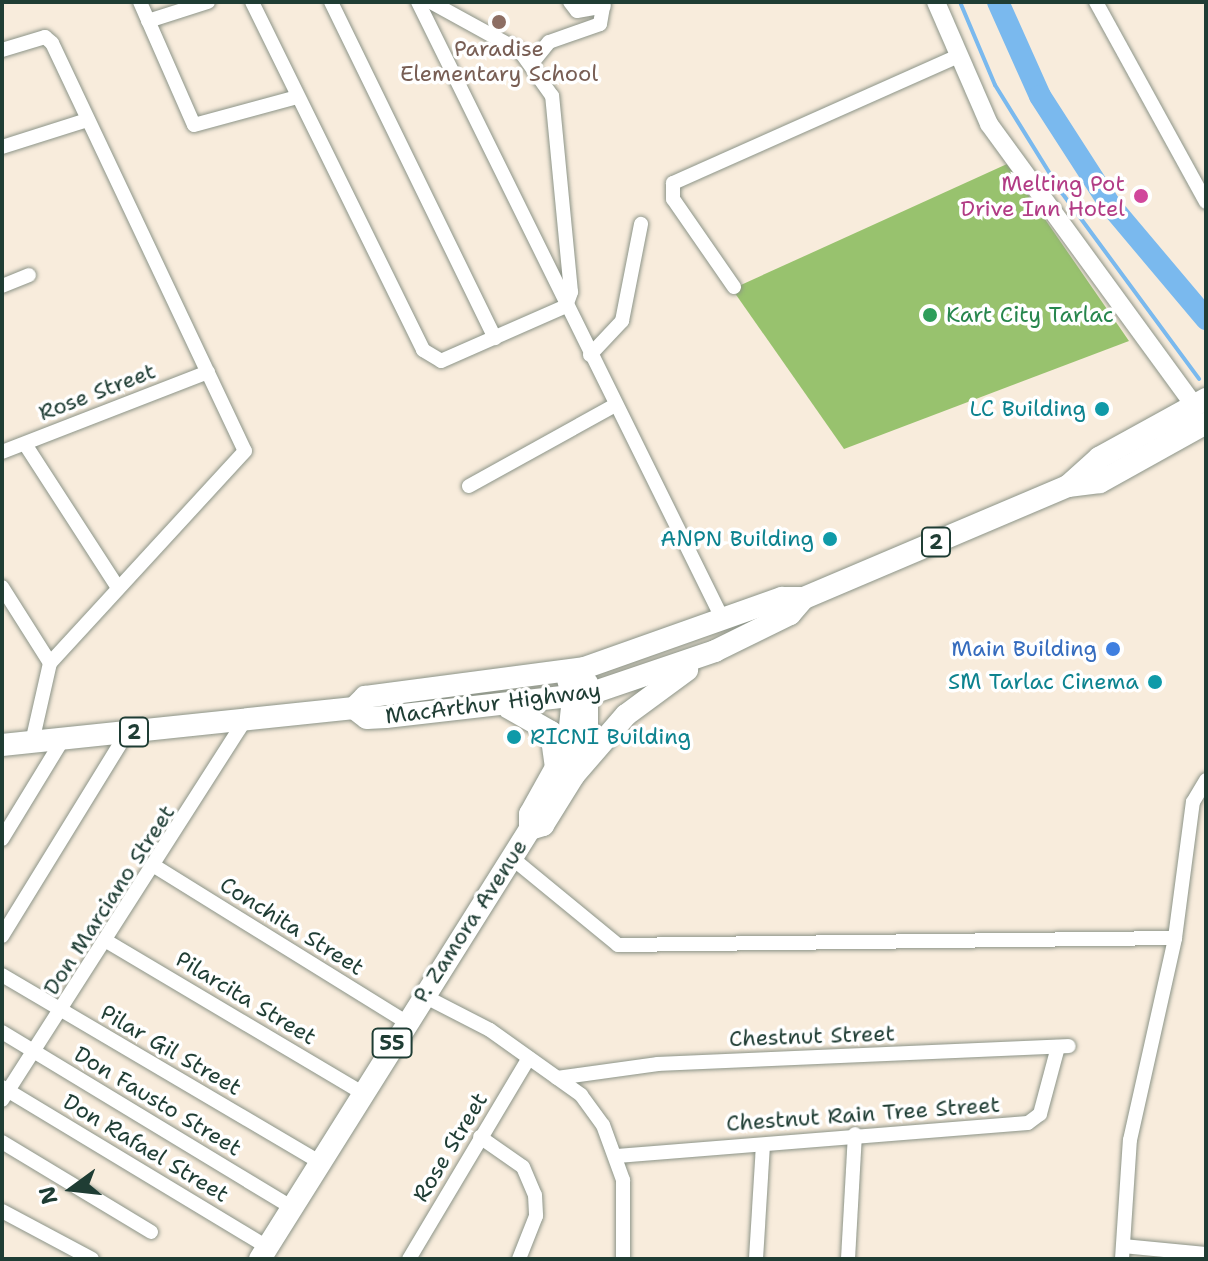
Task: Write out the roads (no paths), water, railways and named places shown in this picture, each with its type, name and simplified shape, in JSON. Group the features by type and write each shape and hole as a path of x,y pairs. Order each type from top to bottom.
{"highway":[{"name":"MacArthur Highway","path":"2,745 354,708 365,697 575,670 724,622 782,598 804,598 1068,486 1099,458 1202,410"},
{"name":"MacArthur Highway","path":"354,708 367,718 581,696 715,651 790,614 804,598"},
{"path":"504,706 551,732 565,773 626,715 715,651"},
{"name":"P. Zamora Avenue","path":"263,1253 422,995 530,829 543,825 565,773 587,741 575,670"}],"street":[{"path":"140,2 194,125 297,97"},
{"path":"148,21 208,2"},
{"path":"252,2 428,357 448,360 566,306"},
{"path":"331,2 495,338"},
{"path":"418,2 724,622"},
{"path":"431,2 496,33 532,63 559,114 566,306"},
{"path":"532,63 549,42 600,24 604,4 577,11 570,2"},
{"path":"936,2 989,124 1202,410"},
{"path":"1096,2 1206,202"},
{"path":"2,50 48,37 208,372 243,460 50,663 32,742"},
{"path":"734,287 673,199 673,183 958,56"},
{"path":"2,147 87,120"},
{"path":"590,355 622,321 641,224"},
{"path":"2,286 29,275"},
{"name":"Rose Street","path":"2,452 208,372"},
{"path":"469,486 615,405"},
{"path":"25,444 118,588"},
{"path":"2,587 50,663"},
{"name":"Don Marciano Street","path":"4,1092 36,1053 156,867 246,719"},
{"path":"2,936 127,733"},
{"path":"2,839 63,739"},
{"path":"1206,780 1193,802 1175,938 1130,1140 1123,1253 1206,1254"},
{"path":"512,858 618,945 1175,938"},
{"name":"Conchita Street","path":"156,867 406,1022"},
{"name":"Pilarcita Street","path":"108,942 361,1092"},
{"name":"Pilar Gil Street","path":"2,975 319,1162"},
{"path":"422,995 476,1028 484,1039 494,1037 581,1095 617,1156 629,1220 623,1259"},
{"name":"Don Fausto Street","path":"2,1032 291,1207"},
{"name":"Chestnut Street","path":"557,1078 658,1064 1063,1047"},
{"name":"Chestnut Rain Tree Street","path":"617,1156 1034,1121 1063,1047"},
{"name":"Rose Street","path":"409,1259 529,1058"},
{"name":"Don Rafael Street","path":"4,1092 263,1253"},
{"path":"848,1259 855,1134"},
{"path":"480,1137 523,1167 535,1195 536,1216 519,1259"},
{"path":"2,1142 151,1232"},
{"path":"756,1259 763,1145"},
{"path":"2,1211 92,1259"}],"waterway":[{"path":"960,2 995,85 1062,193 1199,379"},
{"path":"998,2 1040,96 1111,206 1206,319"}],"place":[{"name":"Paradise Elementary School","path":"499,22"},
{"name":"Melting Pot Drive Inn Hotel","path":"1141,196"},
{"name":"Kart City Tarlac","path":"930,315"},
{"name":"LC Building","path":"1102,409"},
{"name":"ANPN Building","path":"830,539"},
{"name":"Main Building","path":"1113,649"},
{"name":"SM Tarlac Cinema","path":"1155,682"},
{"name":"RICNI Building","path":"514,737"}]}
